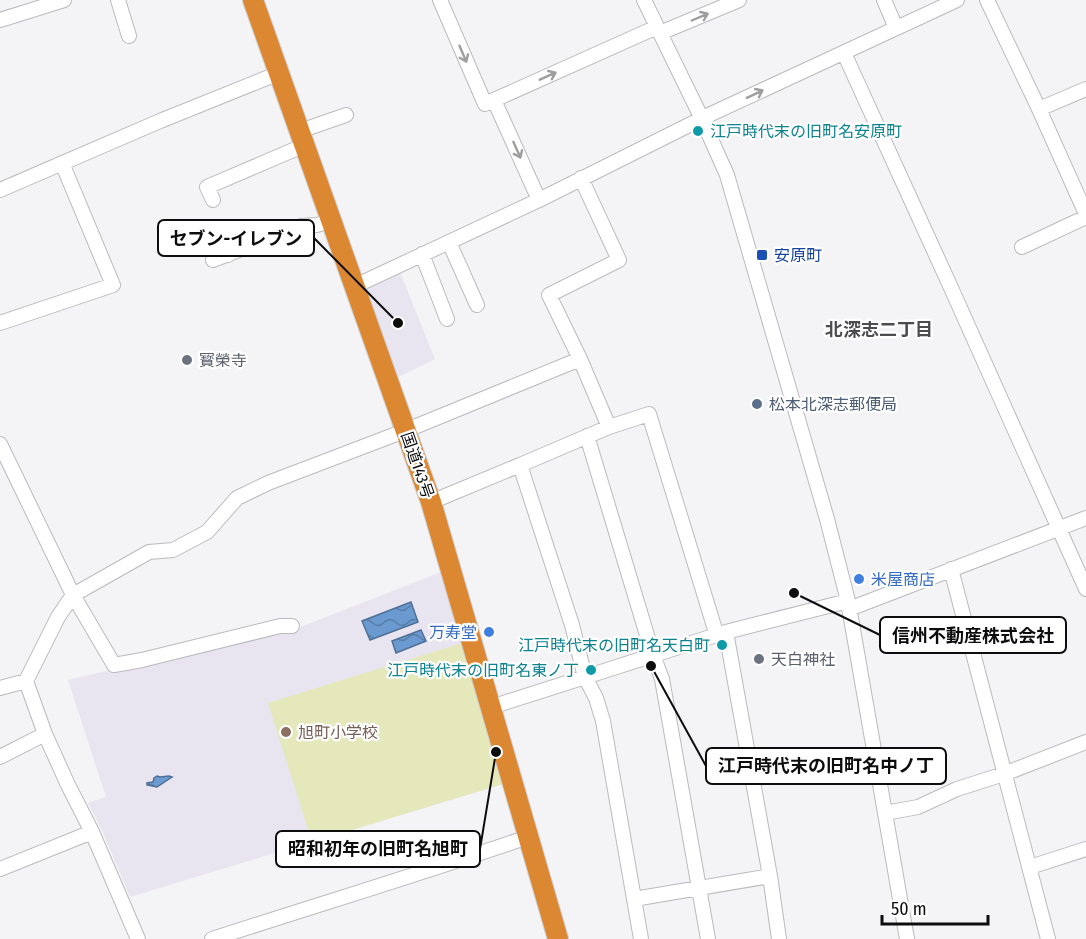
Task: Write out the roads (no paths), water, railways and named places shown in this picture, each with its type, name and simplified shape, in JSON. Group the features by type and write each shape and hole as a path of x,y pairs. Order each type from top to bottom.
{"highway":[{"name":"国道143号","path":"254,0 431,502 558,939"}],"street":[{"path":"0,20 45,3 64,0"},
{"path":"118,0 129,36"},
{"path":"440,0 485,104 658,30 739,0"},
{"path":"644,0 727,175 827,519 848,605 907,939"},
{"path":"884,0 896,28"},
{"path":"355,286 539,200 702,119 957,0"},
{"path":"987,0 1086,215 1022,247"},
{"path":"844,53 1086,589"},
{"path":"0,190 279,73"},
{"path":"1039,109 1086,89"},
{"path":"494,100 539,200"},
{"path":"213,200 202,188 346,115"},
{"path":"0,323 113,285 62,163"},
{"path":"582,178 620,260 549,295 609,427"},
{"path":"213,260 301,226 317,225 331,220"},
{"path":"221,238 228,255"},
{"path":"449,242 477,305"},
{"path":"422,254 447,319"},
{"path":"138,939 92,832 45,734 26,681 58,617 73,595 149,552 173,550 207,532 237,498 268,483 580,359"},
{"path":"431,502 609,427 650,414 721,634 770,876 779,939"},
{"path":"587,436 652,655 662,679 708,939"},
{"path":"1,449 73,595 114,664 142,660 280,626 292,626"},
{"path":"520,465 572,625 585,677 596,698 603,721 641,939"},
{"path":"491,707 721,634 848,605 1086,518"},
{"path":"951,569 1048,939"},
{"path":"0,688 26,681"},
{"path":"0,757 45,734"},
{"path":"885,813 918,807 957,789 1004,774 1086,742"},
{"path":"0,869 92,832"},
{"path":"212,939 528,837"},
{"path":"1030,867 1086,849"},
{"path":"634,899 770,876"}],"water":[{"path":"411,602 418,622 370,640 362,621"},
{"path":"421,630 426,641 396,653 392,641"},
{"path":"157,776 172,777 157,787 147,785"}],"place":[{"name":"江戸時代末の旧町名安原町","path":"698,131"},
{"name":"安原町","path":"762,255"},
{"name":"セブン-イレブン","path":"398,323"},
{"name":"寳榮寺","path":"187,360"},
{"name":"松本北深志郵便局","path":"757,404"},
{"name":"米屋商店","path":"859,579"},
{"name":"信州不動産株式会社","path":"794,593"},
{"name":"万寿堂","path":"489,632"},
{"name":"江戸時代末の旧町名天白町","path":"722,645"},
{"name":"天白神社","path":"759,659"},
{"name":"江戸時代末の旧町名中ノ丁","path":"651,666"},
{"name":"江戸時代末の旧町名東ノ丁","path":"591,670"},
{"name":"旭町小学校","path":"286,732"},
{"name":"昭和初年の旧町名旭町","path":"496,752"}],"district":[{"name":"北深志二丁目","path":"879,330"}]}
